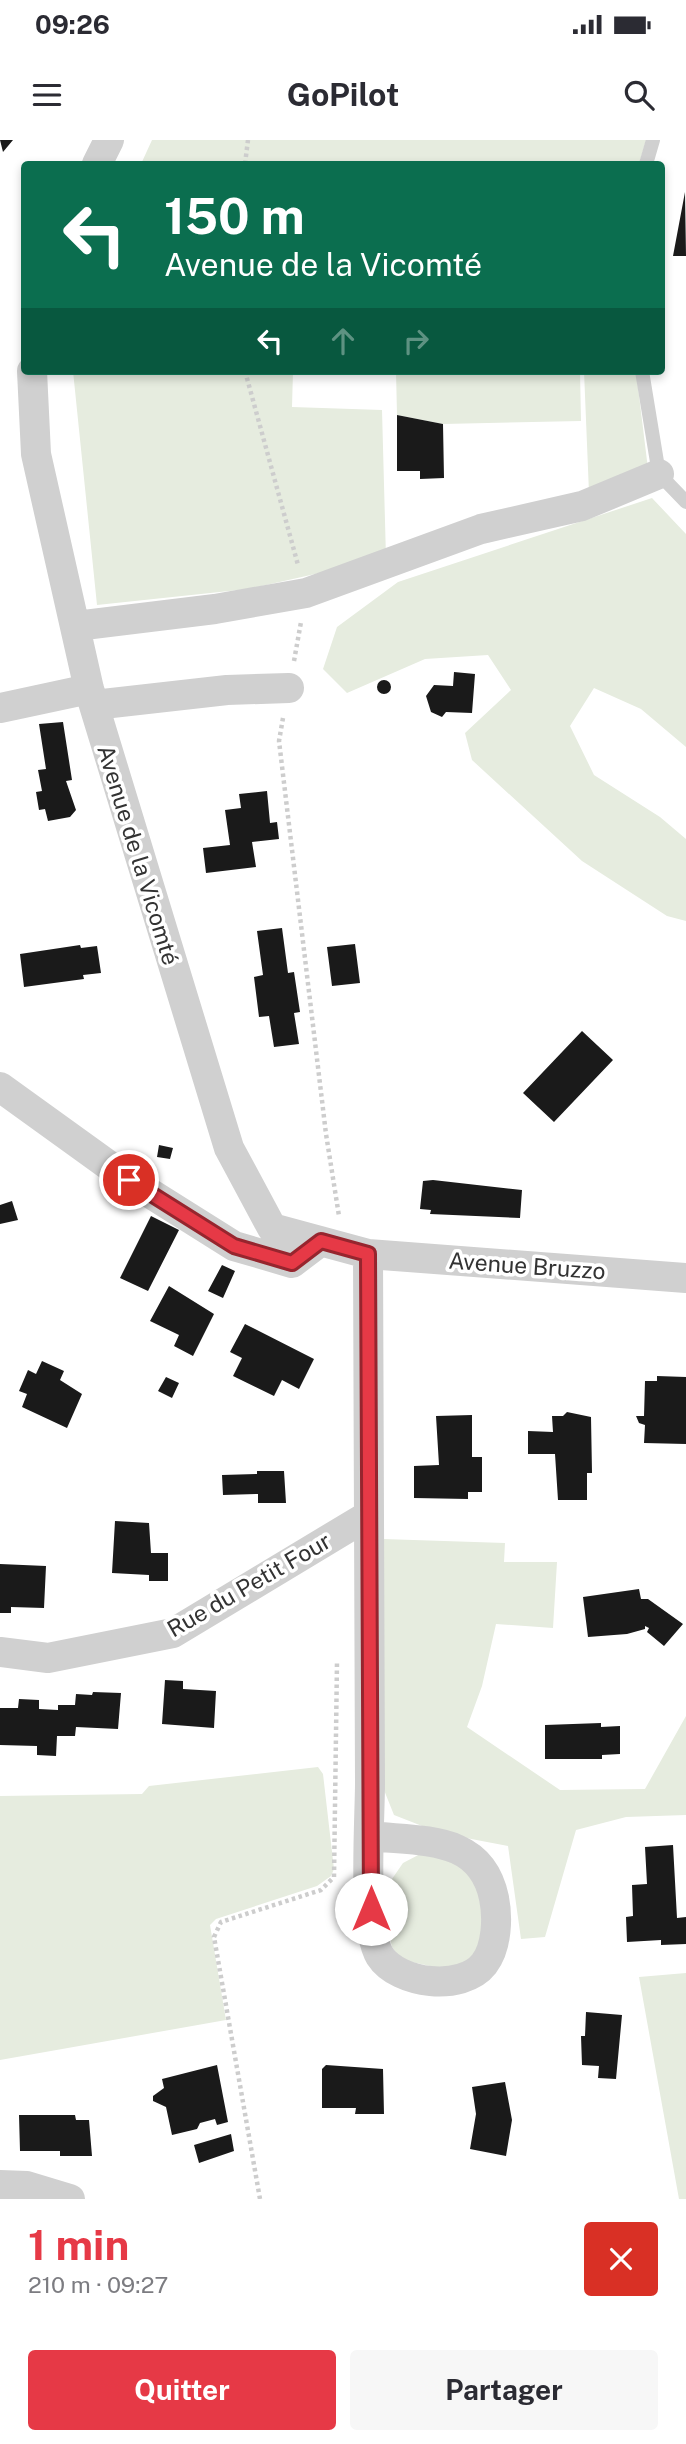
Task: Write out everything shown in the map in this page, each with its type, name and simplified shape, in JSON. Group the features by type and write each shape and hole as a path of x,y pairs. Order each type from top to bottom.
{"street":[{"path":"98,161 109,140"},
{"name":"Avenue de la Vicomté","path":"32,375 36,454 91,697 229,1148 272,1228 368,1254"},
{"path":"76,626 215,610 306,593 481,529 582,506 659,474"},
{"path":"0,708 91,697 289,688"},
{"path":"0,1087 129,1180 234,1246 292,1263 321,1241"},
{"path":"368,1254 370,1836 371,1933 380,1956 397,1973 418,1979 464,1978 483,1965 494,1943 495,1906 489,1877 471,1855 450,1846 370,1836"},
{"name":"Avenue Bruzzo","path":"368,1254 686,1278"},
{"name":"Rue du Petit Four","path":"0,1652 48,1658 173,1633 369,1515"},
{"path":"0,2185 27,2186 70,2199"}],"lane":[{"path":"647,161 653,140"},
{"path":"643,375 659,474 686,502"}],"path":[{"path":"245,161 248,140"},
{"path":"245,375 306,593 279,740 326,1134 340,1220 321,1241"},
{"path":"260,2199 214,1937 221,1922 321,1890 334,1877 337,1660"}],"shaded area":[{"path":"152,140 646,140 640,161 142,161"},
{"path":"73,375 293,375 292,407 382,410 386,558 248,589 97,605"},
{"path":"396,375 580,375 581,421 443,424 397,415"},
{"path":"584,375 636,375 648,469 589,493"},
{"path":"652,498 686,534 686,747 641,709 594,688 570,726 594,775 660,817 686,839 686,921 667,916 582,861 472,760 465,733 511,690 488,655 425,659 347,693 323,669 337,627 398,582"},
{"path":"383,1539 505,1543 504,1562 557,1562 553,1628 496,1624 482,1686 467,1727 560,1790 645,1789 686,1716 686,1815 626,1817 576,1830 545,1937 521,1939 508,1846 440,1833 394,1815 382,1785"},
{"path":"318,1767 323,1774 334,1869 331,1876 317,1886 216,1919 210,1925 226,2020 0,2060 0,1796 142,1794 149,1786"},
{"path":"424,1852 472,1867 486,1906 478,1951 466,1963 449,1970 402,1960 392,1947 388,1930 392,1879 403,1863"},
{"path":"686,1973 686,2199 679,2199 639,1977"}],"building":[{"path":"0,140 13,140 3,152"},
{"path":"685,192 686,256 673,256"},
{"path":"397,415 443,424 444,478 420,479 420,471 397,471"},
{"path":"454,672 475,674 472,713 446,712 442,717 431,712 426,696 434,685 453,686"},
{"path":"381,680 387,680 391,687 387,694 381,694 377,690 377,684"},
{"path":"63,722 72,780 66,781 76,810 70,817 48,821 45,809 39,810 36,792 42,791 38,770 46,769 39,724"},
{"path":"267,791 270,823 277,822 279,839 252,842 256,867 206,873 203,848 230,845 225,810 241,808 239,794"},
{"path":"282,928 288,973 294,972 300,1012 294,1013 299,1044 274,1047 269,1016 259,1017 254,977 263,975 257,931"},
{"path":"355,944 360,983 332,986 327,947"},
{"path":"80,945 81,948 97,946 101,973 83,975 84,979 24,987 20,954"},
{"path":"582,1031 613,1060 554,1122 523,1093"},
{"path":"159,1145 173,1148 170,1159 157,1157"},
{"path":"423,1181 522,1190 520,1218 430,1214 431,1210 420,1209"},
{"path":"12,1201 18,1220 0,1224 0,1205"},
{"path":"151,1216 179,1230 148,1291 120,1278"},
{"path":"222,1265 235,1271 223,1298 208,1291"},
{"path":"169,1286 214,1314 193,1356 174,1346 179,1335 150,1321"},
{"path":"245,1324 314,1359 299,1389 282,1380 274,1396 233,1376 242,1358 230,1352"},
{"path":"42,1361 64,1371 60,1380 82,1394 67,1428 22,1407 27,1394 19,1391 28,1370 36,1374"},
{"path":"657,1376 686,1377 686,1444 644,1443 645,1425 639,1423 636,1416 644,1416 645,1381 657,1381"},
{"path":"166,1377 179,1383 172,1398 158,1391"},
{"path":"567,1412 591,1417 592,1473 587,1473 587,1500 558,1500 555,1454 528,1454 528,1431 553,1432 552,1416 563,1416"},
{"path":"472,1415 472,1457 482,1457 482,1492 468,1492 468,1499 414,1498 414,1466 439,1465 436,1416"},
{"path":"257,1471 284,1471 286,1503 258,1503 258,1494 223,1495 222,1475 257,1474"},
{"path":"115,1521 149,1523 151,1553 168,1553 168,1581 149,1581 149,1575 112,1573"},
{"path":"0,1564 46,1566 44,1608 11,1607 11,1613 0,1613"},
{"path":"639,1589 641,1599 648,1599 683,1624 664,1646 647,1632 649,1628 645,1626 645,1629 627,1634 588,1637 583,1597"},
{"path":"165,1680 183,1681 183,1689 216,1691 214,1728 162,1724"},
{"path":"93,1692 121,1693 118,1729 76,1727 75,1736 57,1736 56,1756 37,1755 37,1746 0,1745 0,1708 18,1708 19,1699 39,1700 39,1709 58,1710 58,1705 75,1705 76,1694 92,1695"},
{"path":"601,1723 601,1727 620,1726 620,1754 602,1755 602,1759 545,1759 545,1725"},
{"path":"673,1845 677,1918 686,1917 686,1944 661,1945 661,1940 627,1942 626,1917 633,1916 632,1885 647,1884 645,1847"},
{"path":"586,2012 622,2015 616,2079 598,2078 599,2066 582,2065 581,2036 585,2036"},
{"path":"217,2065 228,2122 217,2125 215,2119 200,2123 197,2129 172,2135 166,2107 153,2101 153,2096 164,2088 162,2079"},
{"path":"326,2065 383,2069 384,2114 355,2114 356,2108 322,2108 322,2069"},
{"path":"505,2082 512,2120 506,2156 470,2149 476,2114 472,2087"},
{"path":"19,2115 75,2115 76,2120 89,2120 92,2156 60,2156 60,2151 20,2151"},
{"path":"231,2134 234,2151 199,2163 194,2145"}],"route":[{"path":"129,1180 234,1246 292,1263 321,1241 368,1254 371,1909"}]}
